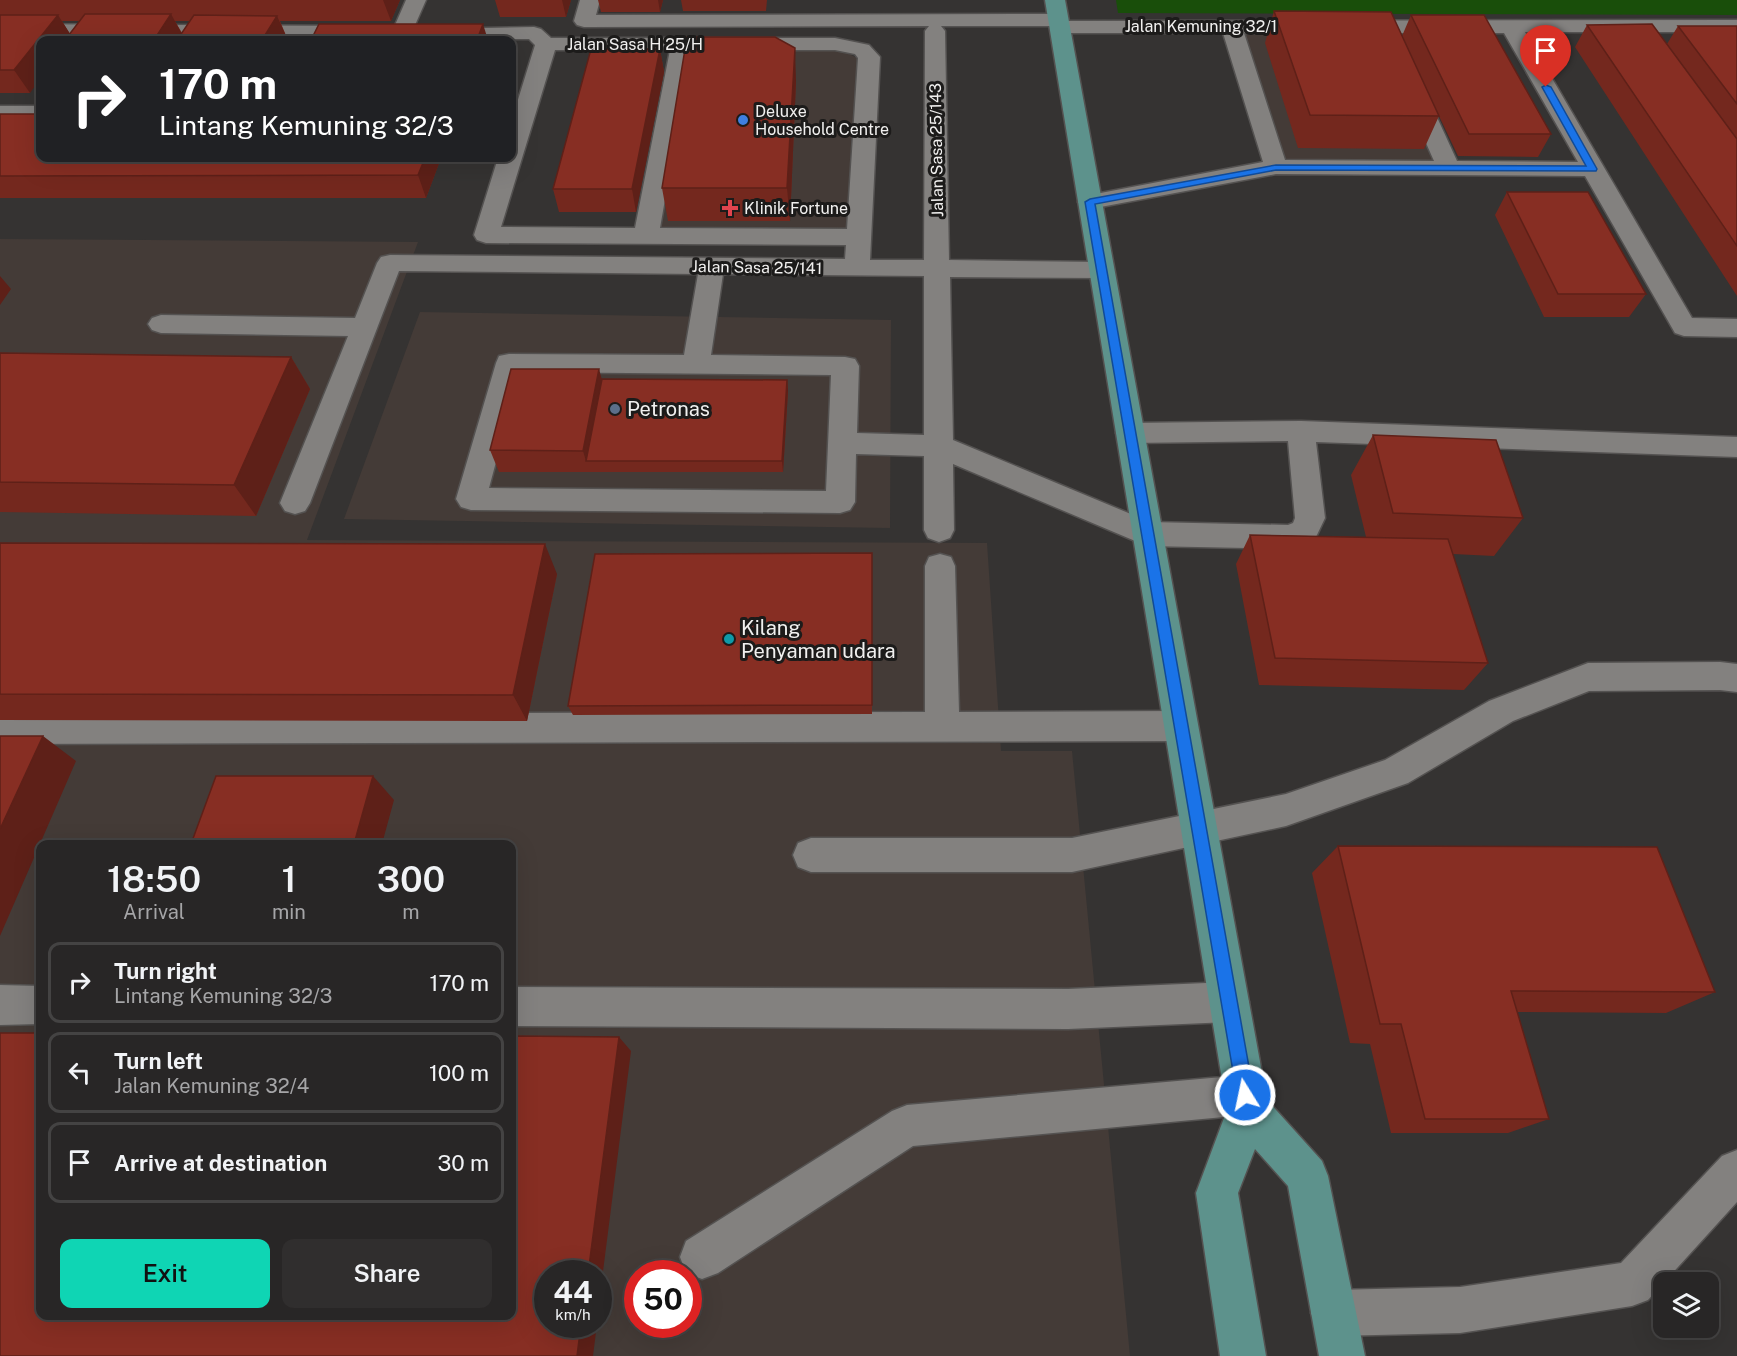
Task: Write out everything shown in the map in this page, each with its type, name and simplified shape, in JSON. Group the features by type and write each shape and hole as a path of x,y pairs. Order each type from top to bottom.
{"main road":[{"path":"1058,16 1100,270 1247,1103 1216,1193 1243,1356"},
{"path":"1247,1103 1307,1176 1342,1356"}],"street":[{"path":"402,32 416,0"},
{"name":"Jalan Kemuning 32/1","path":"590,0 584,21 1058,16 1231,26 1737,26"},
{"path":"1231,26 1276,167"},
{"path":"1384,26 1394,47"},
{"path":"1511,26 1684,327 1737,328"},
{"path":"1635,26 1649,45"},
{"path":"0,30 318,36 402,32 534,33 546,44 517,115"},
{"name":"Jalan Sasa 25/143","path":"934,31 939,530"},
{"path":"646,236 682,43"},
{"name":"Jalan Sasa H 25/H","path":"546,44 835,44 862,49 869,57 856,268"},
{"path":"1407,77 1449,169"},
{"path":"0,112 36,113"},
{"path":"509,162 486,235 858,237"},
{"path":"1090,202 1276,167 1593,169"},
{"name":"Jalan Sasa 25/141","path":"365,327 390,263 1100,270"},
{"path":"696,365 712,267"},
{"path":"161,324 365,327 295,503"},
{"path":"509,363 696,365 846,366 840,502 471,499 509,363"},
{"path":"842,443 938,446 1147,534 1290,537 1304,531 1310,518 1301,431"},
{"path":"1130,433 1301,431 1737,447"},
{"path":"940,566 942,727"},
{"path":"812,855 1072,855 1286,810 1396,772 1501,711 1588,677 1720,676 1737,678"},
{"path":"0,729 1180,726"},
{"path":"516,1007 1068,1009 1229,1002"},
{"path":"0,1005 36,1005"},
{"path":"702,1257 907,1126 1247,1103"},
{"path":"1334,1313 1460,1310 1632,1284 1737,1171"}],"shaded area":[{"path":"1243,32 1377,32 1437,162 1284,159"},
{"path":"689,49 841,50 857,58 846,231 656,229"},
{"path":"0,239 418,242 307,540 987,543 1001,751 1072,751 1130,1356 0,1356"},
{"path":"420,312 891,320 890,528 344,519"}],"green space":[{"path":"1116,0 1737,0 1737,15 1118,13"}],"building":[{"path":"1274,11 1391,12 1439,116 1310,115"},
{"path":"85,14 171,14 157,36 68,36"},
{"path":"0,15 58,15 41,36 36,36 36,42 14,70 0,70"},
{"path":"194,15 277,16 264,36 180,36"},
{"path":"1411,15 1484,15 1551,134 1469,134"},
{"path":"319,24 483,24 478,36 313,36"},
{"path":"1652,24 1737,139 1737,246 1587,25"},
{"path":"1678,26 1737,26 1737,104"},
{"path":"687,37 775,37 795,48 787,188 662,188"},
{"path":"591,49 660,49 632,189 553,189"},
{"path":"0,114 36,114 36,162 423,162 418,175 0,176"},
{"path":"1507,192 1588,192 1646,294 1558,294"},
{"path":"0,353 291,357 234,485 0,482"},
{"path":"511,369 599,369 583,451 490,450"},
{"path":"602,379 787,380 782,461 586,461"},
{"path":"1373,435 1496,440 1523,518 1393,513"},
{"path":"1250,535 1448,539 1488,663 1275,658"},
{"path":"0,543 545,544 513,695 0,694"},
{"name":"Kilang Penyaman udara","path":"872,553 872,705 568,706 595,554"},
{"path":"0,736 43,736 0,829"},
{"path":"216,776 373,776 355,840 192,840"},
{"path":"1338,846 1657,847 1715,992 1511,991 1549,1119 1425,1119 1401,1024 1380,1024"},
{"path":"0,1033 36,1033 36,1320 516,1320 516,1036 619,1037 590,1260 534,1260 534,1338 579,1338 577,1356 0,1356"}],"place":[{"name":"Deluxe Household Centre","path":"743,120"},
{"name":"Klinik Fortune","path":"730,208"},
{"name":"Petronas","path":"615,409"},
{"name":"Kilang Penyaman udara","path":"729,639"}],"route":[{"path":"1245,1095 1090,202 1276,167 1593,169 1546,87"}]}
